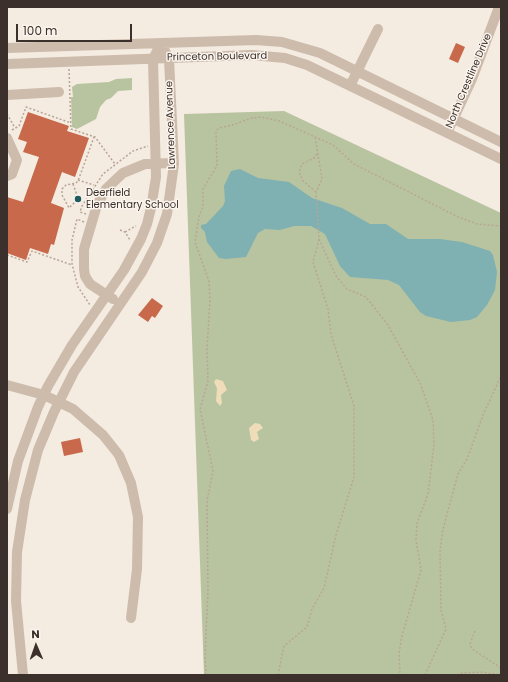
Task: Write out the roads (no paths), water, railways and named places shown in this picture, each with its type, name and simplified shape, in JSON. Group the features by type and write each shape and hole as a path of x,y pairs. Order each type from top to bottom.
{"street":[{"name":"North Crestline Drive","path":"447,133 472,79 499,7"},
{"path":"350,86 378,29"},
{"name":"Princeton Boulevard","path":"7,48 256,40 282,42 309,49 501,142"},
{"name":"Lawrence Avenue","path":"23,675 12,601 17,552 25,500 38,450 74,372 149,260 164,227 170,197 173,163 169,59 161,43"},
{"name":"Lawrence Avenue","path":"7,508 8,497 18,461 44,395 72,345 124,270 141,239 152,208 156,163 153,59 161,43"},
{"name":"Princeton Boulevard","path":"7,64 271,56 306,65 501,159"},
{"path":"7,94 59,92"},
{"path":"7,138 17,160 12,174 7,176"},
{"path":"120,304 90,284 85,276 83,259 85,243 97,205 106,189 123,173 145,164 173,163"},
{"path":"7,385 44,395 84,417 103,435 119,455 131,482 138,517 136,590 131,618"},
{"path":"8,497 25,500"}],"water":[{"path":"240,169 258,178 289,182 312,198 342,208 370,224 386,224 408,239 440,239 462,242 490,251 493,255 497,272 495,290 487,305 477,317 470,320 451,322 426,316 420,312 399,285 388,280 350,277 340,266 325,234 311,226 294,226 280,230 265,229 258,233 246,257 226,259 219,258 207,242 205,232 201,228 201,225 206,224 223,206 225,201 224,186 231,171"}],"place":[{"name":"Deerfield Elementary School","path":"78,199"}]}
